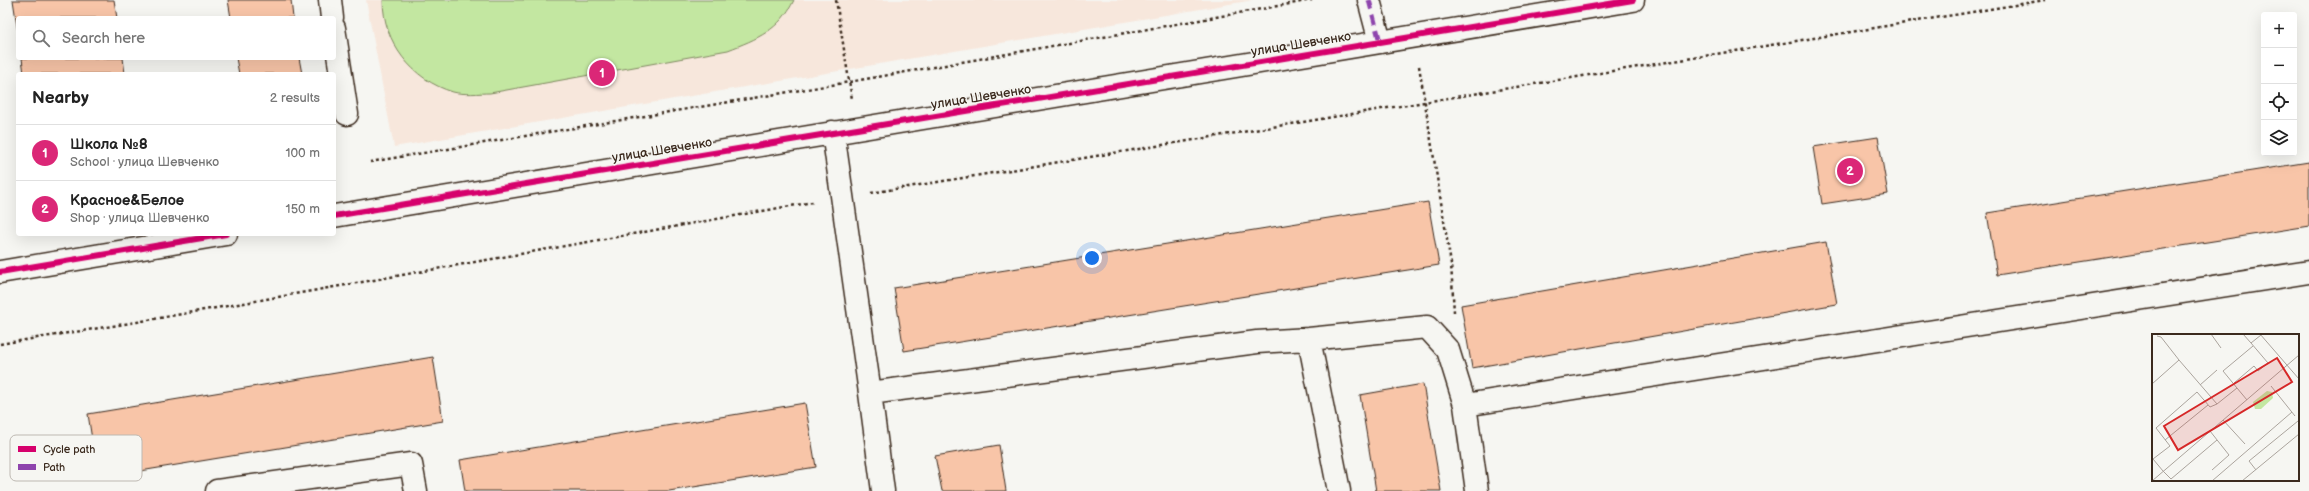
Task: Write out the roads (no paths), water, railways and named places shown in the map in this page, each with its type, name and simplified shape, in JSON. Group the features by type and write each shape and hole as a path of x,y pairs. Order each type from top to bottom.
{"street":[{"path":"330,0 332,16"},
{"path":"1369,0 1380,42"},
{"name":"улица Шевченко","path":"336,216 1633,0"},
{"path":"336,41 347,114"},
{"path":"833,132 884,491"},
{"path":"0,272 214,236"},
{"path":"1465,405 2309,272"},
{"path":"870,393 1257,342 1309,339 1426,327 1448,350 1465,405 1477,491"},
{"path":"1309,339 1339,491"},
{"path":"217,491 411,464 416,491"}],"place":[{"name":"Школа №8","path":"602,73"},
{"name":"Красное&Белое","path":"1850,171"}]}
